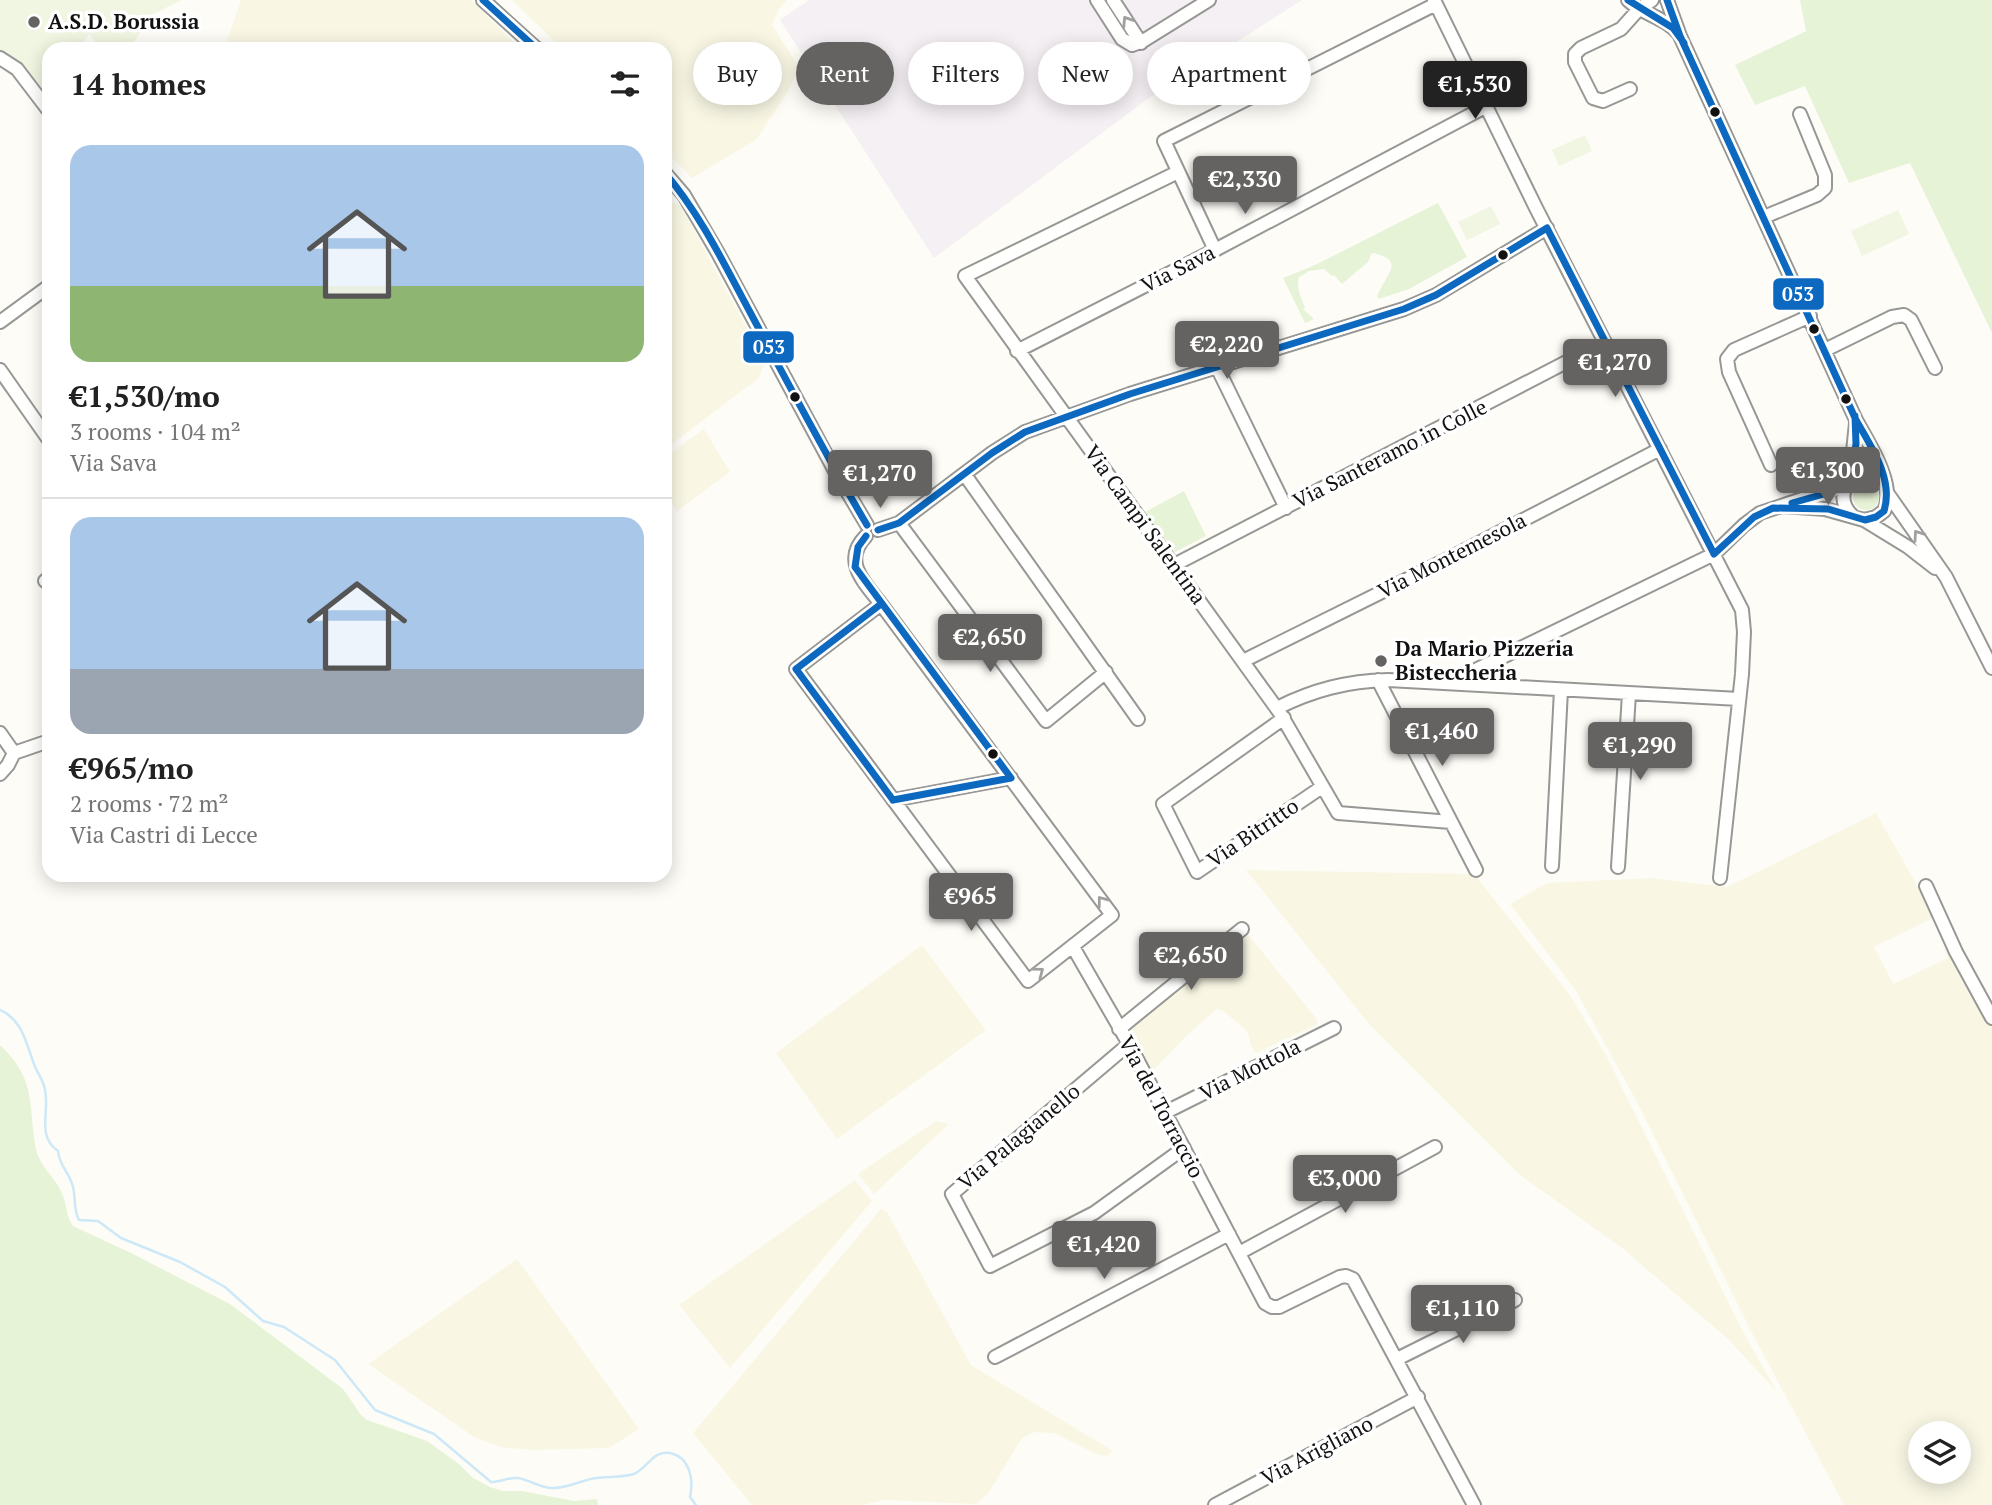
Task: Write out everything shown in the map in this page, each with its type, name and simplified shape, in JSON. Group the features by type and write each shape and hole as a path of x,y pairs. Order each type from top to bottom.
{"street":[{"path":"483,0 529,42"},
{"path":"1097,0 1124,41 1132,45 1141,43 1209,0"},
{"path":"1113,0 1141,43"},
{"path":"1628,0 1638,10 1668,24 1680,36"},
{"path":"1630,89 1605,100 1593,98 1574,57 1581,48 1621,29 1651,0"},
{"path":"1668,0 1680,36 1878,462 1887,490 1884,511 1876,517 1859,519"},
{"path":"1216,250 1164,141 1435,2 1546,228 1739,602 1744,617 1739,699 1720,878"},
{"path":"0,58 17,69 42,102"},
{"name":"Via Sava","path":"1017,351 1216,250 1487,106"},
{"path":"1764,216 1817,195 1825,188 1825,175 1800,114"},
{"name":"Via Campi Salentina","path":"1178,172 965,276 1280,713 1338,813 1451,822"},
{"path":"672,181 684,195 718,253 835,471 871,530"},
{"path":"881,604 796,669 1028,981 1112,915 855,567 858,547 871,530 899,523 992,453 1025,432 1217,367 1404,309 1436,295 1546,228"},
{"path":"0,322 42,291"},
{"path":"1772,466 1729,372 1727,359 1734,350 1810,316"},
{"path":"1825,350 1892,317 1904,316 1911,320 1935,368"},
{"name":"Via Santeramo in Colle","path":"1174,565 1605,342"},
{"path":"1217,367 1286,508"},
{"path":"0,370 42,430"},
{"path":"1856,419 1855,455 1844,503 1859,519"},
{"name":"Via Montemesola","path":"1243,661 1660,449"},
{"path":"965,475 1138,719"},
{"path":"1449,684 1714,554 1754,517 1849,482 1859,475 1870,475 1880,480 1887,490 1946,577 1992,668"},
{"path":"1783,506 1825,509 1859,519 1908,547 1946,577"},
{"path":"899,523 1046,721 1106,672"},
{"path":"1280,713 1322,689 1378,680 1739,699"},
{"path":"1378,680 1476,870"},
{"path":"1552,866 1561,690"},
{"path":"1618,867 1629,694"},
{"name":"Via Bitritto","path":"1280,713 1163,804 1197,872 1322,787"},
{"path":"0,733 14,753"},
{"path":"0,774 14,753 42,743"},
{"path":"892,800 1011,778"},
{"path":"1926,886 1992,1018"},
{"path":"1119,1029 1242,929"},
{"name":"Via del Torraccio","path":"1073,947 1166,1112 1265,1303 1279,1307 1340,1277 1350,1277 1418,1397 1474,1505"},
{"name":"Via Mottola","path":"1166,1112 1334,1028"},
{"name":"Via Palagianello","path":"1129,1044 952,1194 990,1266 1094,1213 1184,1148"},
{"path":"1239,1253 1435,1147"},
{"path":"995,1357 1229,1234"},
{"path":"1397,1359 1515,1300"},
{"name":"Via Arigliano","path":"1215,1505 1418,1397"}],"shaded area":[{"path":"241,0 471,0 513,42 226,42"},
{"path":"512,0 787,0 779,9 772,25 796,62 796,74 782,100 782,42 693,42 693,105 779,105 757,139 692,178 672,158 672,42 555,42"},
{"path":"809,0 1302,0 1236,42 1147,42 1147,99 934,258 835,105 894,105 894,42 796,42 796,45 780,20"},
{"path":"672,203 681,206 765,362 759,378 672,444"},
{"path":"704,429 730,472 677,511 672,504 672,452"},
{"path":"1876,813 1935,917 1874,947 1893,984 1948,958 1944,949 1950,945 1992,1025 1992,1505 1844,1505 1751,1331 1639,1106 1576,991 1510,904 1547,883 1651,878 1727,887"},
{"path":"1246,870 1474,874 1570,995 1607,1057 1742,1330 1777,1392 1728,1339 1622,1248 1520,1175 1369,1024"},
{"path":"1246,932 1316,1018 1318,1024 1256,1053 1247,1031 1222,1010 1217,1009 1185,1037 1152,1072 1130,1034 1131,1026 1189,979 1193,979"},
{"path":"922,945 986,1030 837,1139 776,1053"},
{"path":"936,1121 949,1124 874,1194 858,1174"},
{"path":"855,1180 872,1201 730,1368 679,1305"},
{"path":"881,1209 887,1212 971,1365 1113,1451 1107,1456 1096,1454 1054,1433 1035,1432 1022,1438 987,1495 976,1504 885,1500 862,1505 752,1505 693,1433"},
{"path":"517,1259 639,1429 609,1448 533,1450 500,1447 474,1437 368,1364"}],"green space":[{"path":"0,0 182,0 153,14 134,42 95,42 89,34 84,42 42,42 42,93 13,58 0,55"},
{"path":"1800,0 1992,0 1992,333 1910,163 1849,183 1805,86 1755,105 1735,65 1806,31"},
{"path":"1585,135 1592,151 1559,166 1552,150"},
{"path":"1438,203 1467,257 1409,289 1379,299 1377,296 1392,265 1382,256 1371,254 1368,262 1342,284 1324,269 1309,271 1299,277 1298,281 1305,308 1303,309 1314,319 1305,323 1283,278 1315,265"},
{"path":"1491,206 1500,224 1467,240 1458,222"},
{"path":"1898,210 1909,234 1862,256 1851,231"},
{"path":"1866,484 1875,488 1879,497 1875,506 1866,510 1857,506 1853,497 1857,488"},
{"path":"1184,491 1206,536 1175,552 1145,512"},
{"path":"0,1045 12,1058 26,1081 38,1156 60,1190 73,1226 230,1304 343,1389 367,1420 427,1441 459,1464 473,1478 503,1491 522,1491 574,1501 597,1499 598,1505 0,1505"}],"waterway":[{"path":"0,1010 19,1026 43,1083 47,1138 58,1151 60,1161 72,1182 79,1220 98,1221 121,1238 180,1262 225,1287 263,1321 284,1327 335,1360 375,1410 434,1434 491,1482 518,1478 549,1488 559,1488 596,1478 634,1474 659,1454 670,1453 677,1455 686,1464 691,1477 690,1497 696,1505"}],"transit line":[{"name":"053","path":"483,0 529,42"},
{"name":"053","path":"1628,0 1673,28 1684,43"},
{"name":"053","path":"1667,0 1680,36 1856,420 1874,452 1886,487 1884,511 1876,517 1865,520 1828,509 1773,508 1754,517 1714,554"},
{"name":"053","path":"672,182 712,241 822,447 867,525"},
{"name":"053","path":"1547,228 1714,554"},
{"name":"053","path":"878,530 899,523 992,453 1025,432 1130,394 1404,309 1436,295 1547,228"},
{"name":"053","path":"1792,503 1831,492 1850,480 1856,444 1855,416"},
{"name":"053","path":"866,536 858,547 855,567 1011,778"},
{"name":"053","path":"796,669 881,604"},
{"name":"053","path":"796,669 893,800"},
{"name":"053","path":"893,800 1011,778"}],"place":[{"name":"A.S.D. Borussia","path":"34,22"},
{"name":"Da Mario Pizzeria Bisteccheria","path":"1381,661"}]}
